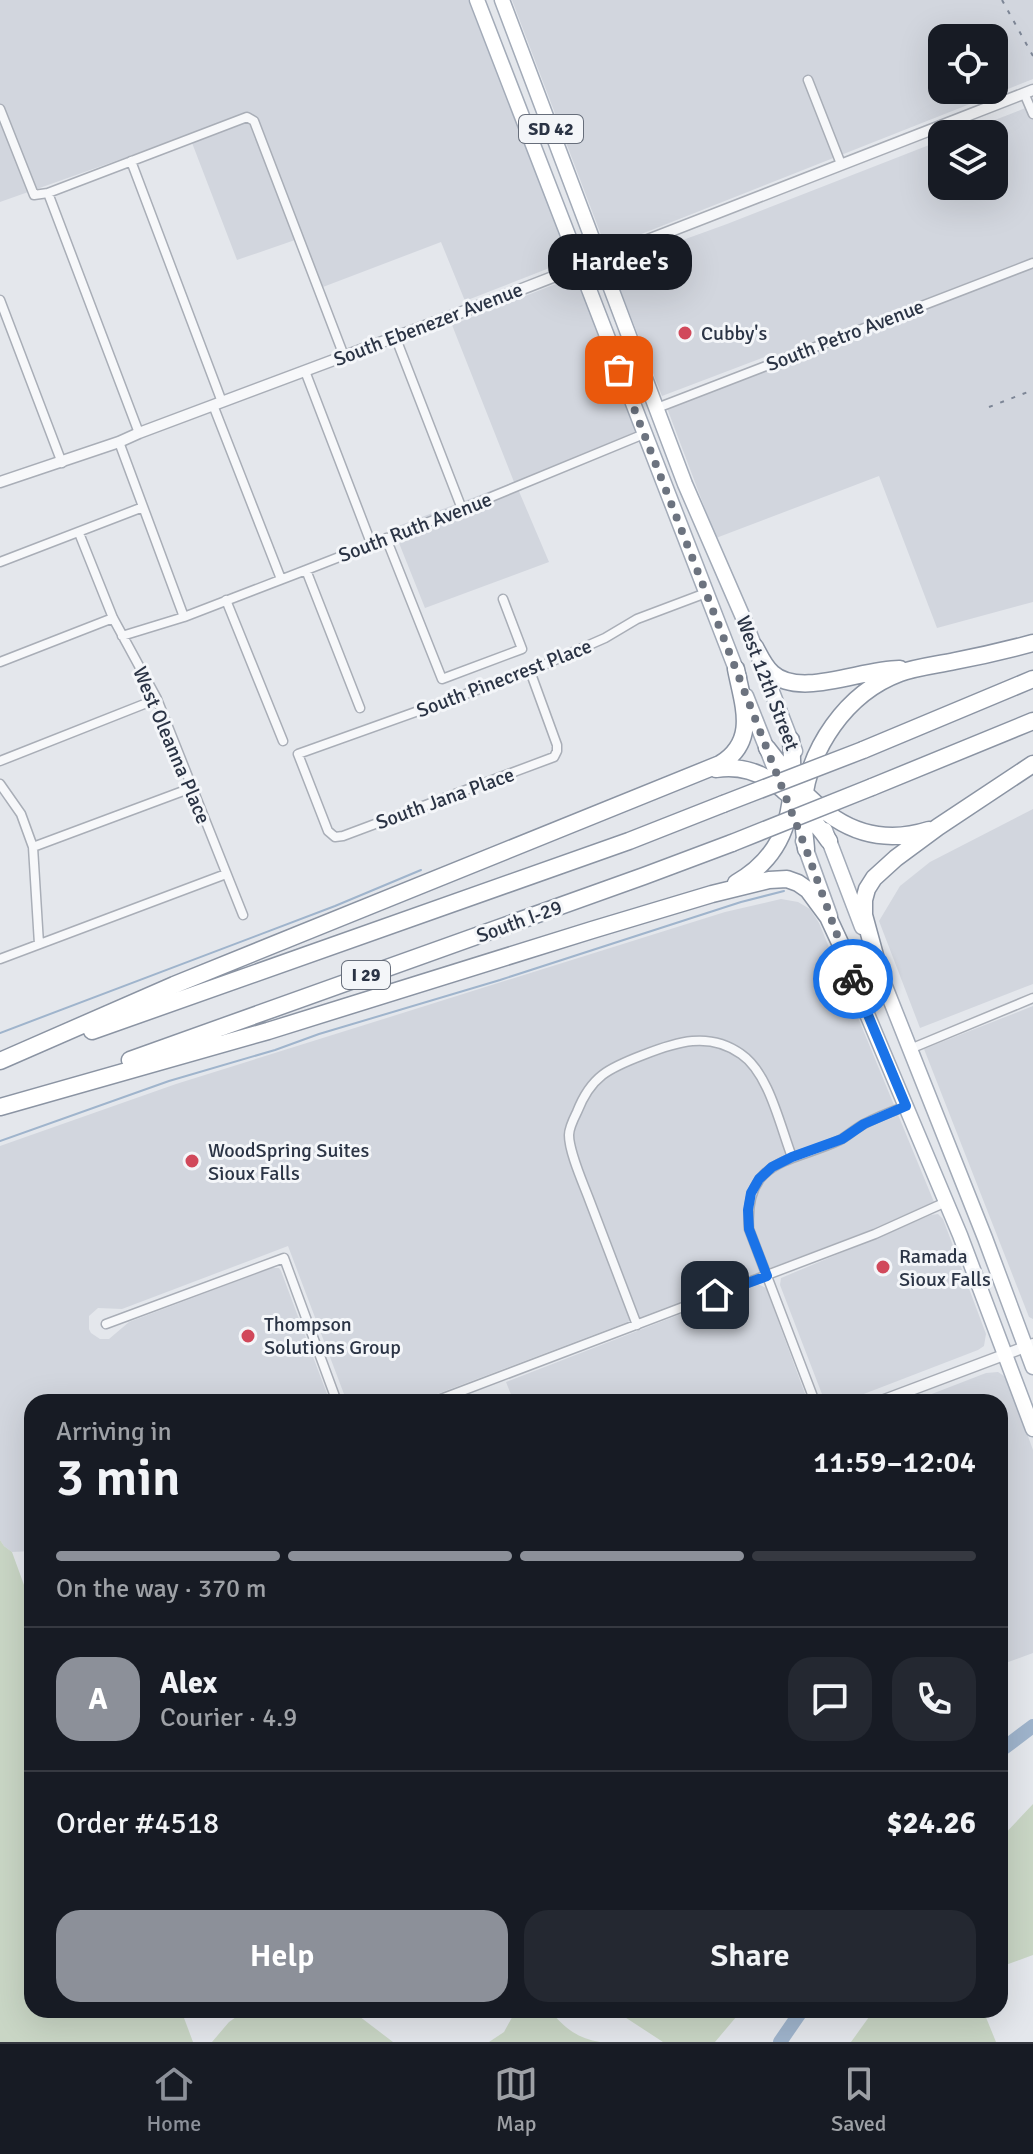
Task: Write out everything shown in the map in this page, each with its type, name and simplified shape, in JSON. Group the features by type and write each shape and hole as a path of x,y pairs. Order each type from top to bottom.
{"highway":[{"path":"712,894 750,875 767,859 780,838 823,742 849,707 870,689 913,669 1033,643"},
{"path":"755,647 769,671 788,682 805,684 893,669 913,669"},
{"path":"0,1062 174,985 728,759 744,738 745,715 736,669"},
{"name":"South I-29","path":"0,1062 204,993 629,841 863,750 1033,679"},
{"name":"South I-29","path":"0,1106 601,892 732,843 1033,721"},
{"path":"791,740 806,849"},
{"path":"767,748 829,841"},
{"path":"879,970 864,915 864,900 867,889 880,871 938,827 1033,764"},
{"path":"699,773 722,768 744,769 770,778 841,824 874,836 901,836 938,827"},
{"path":"0,1106 268,1031 712,894 769,880 787,879 808,890 822,907 841,945"}],"main road":[{"name":"West 12th Street","path":"477,0 767,748"},
{"name":"West 12th Street","path":"502,0 685,484 791,740"},
{"path":"829,841 1029,1345 1033,1367"},
{"path":"806,849 867,1014 946,1202 1033,1429"}],"street":[{"path":"808,80 841,164"},
{"name":"South Ebenezer Avenue","path":"0,482 119,442 1028,91"},
{"path":"1028,91 1033,114"},
{"path":"0,109 34,195 48,193 247,117 254,121 344,356"},
{"path":"131,161 281,579"},
{"path":"48,193 139,433"},
{"name":"South Petro Avenue","path":"657,408 1033,263"},
{"path":"0,300 62,463"},
{"path":"395,336 462,509"},
{"path":"305,371 371,543"},
{"name":"South Ruth Avenue","path":"122,636 184,617 306,570 644,434"},
{"path":"119,442 184,617"},
{"path":"0,562 143,507"},
{"name":"West Oleanna Place","path":"79,533 113,618 157,699 243,915"},
{"path":"386,538 442,679 522,649 503,599"},
{"path":"306,570 360,708"},
{"name":"South Pinecrest Place","path":"298,754 530,671 605,638 637,619 706,593"},
{"path":"226,600 283,741"},
{"path":"0,662 113,618"},
{"name":"South Jana Place","path":"298,754 324,824 331,835 343,836 554,757 557,745 530,671"},
{"path":"0,761 157,699"},
{"path":"0,784 21,814 33,847 39,944"},
{"path":"33,847 194,787"},
{"path":"0,959 226,874"},
{"path":"910,1049 1033,998"},
{"path":"637,1325 576,1165 569,1135 584,1095 597,1078 614,1066 670,1044 687,1040 717,1042 744,1055 763,1080 792,1157"},
{"path":"812,1394 749,1229 751,1193 759,1179 772,1167 842,1139 864,1124 906,1106"},
{"path":"454,1394 875,1234 946,1202"},
{"path":"106,1324 284,1258 334,1394"},
{"path":"900,1394 1029,1345"}],"shaded area":[{"path":"0,0 468,0 563,240 564,257 557,265 465,301 441,242 315,290 295,240 237,260 189,135 0,202"},
{"path":"512,0 1033,0 1033,79 1008,89 1008,24 928,24 928,104 970,104 606,248"},
{"path":"1033,105 1033,602 937,628 879,476 716,538 667,408 779,365 775,353 662,396 611,266 928,145 928,200 1008,200 1008,120 995,120"},
{"path":"576,276 638,433 515,482 549,562 425,608 393,528 514,482 452,325"},
{"path":"1033,809 1033,984 920,1028 879,921 900,886 930,862"},
{"path":"781,899 798,902 810,909 819,923 934,1202 868,1231 437,1394 344,1394 288,1246 122,1309 98,1308 89,1316 89,1329 100,1339 109,1339 129,1322 279,1268 327,1394 24,1394 24,1551 12,1552 4,1546 0,1540 0,1146 176,1084 725,912"},
{"path":"1033,1006 1033,1319 1029,1317 924,1049"},
{"path":"938,1214 943,1219 986,1334 984,1346 864,1394 822,1394 780,1285 781,1278"},
{"path":"758,1284 766,1288 805,1394 511,1394 506,1382"},
{"path":"998,1372 1007,1378 1033,1450 1033,1653 1008,1662 1008,1394 932,1394 986,1373"}],"green space":[{"path":"0,1540 12,1552 24,1585 24,2018 184,2018 193,2042 0,2042"},
{"path":"1033,1804 1033,1955 1008,1964 1008,1831"},
{"path":"235,2018 362,2018 393,2042 212,2042"},
{"path":"512,2018 557,2018 572,2031 600,2042 489,2042 504,2032"},
{"path":"626,2018 735,2018 715,2042 663,2042"},
{"path":"868,2018 986,2018 996,2042 851,2042"}],"waterway":[{"path":"0,1033 335,906 421,870"},
{"path":"0,1141 169,1081 784,891"},
{"path":"1008,1745 1033,1726"},
{"path":"780,2042 796,2018"}],"railway":[{"path":"1002,0 1033,56"},
{"path":"989,407 1033,390"}],"way so far":[{"path":"619,370 806,849 853,979"}],"place":[{"name":"Cubby's","path":"685,333"},
{"name":"Hardee's","path":"619,370"},
{"name":"WoodSpring Suites Sioux Falls","path":"192,1161"},
{"name":"Ramada Sioux Falls","path":"883,1267"},
{"name":"Thompson Solutions Group","path":"248,1336"}],"route":[{"path":"715,1295 767,1276 749,1229 751,1193 759,1179 772,1167 792,1157 842,1139 864,1124 906,1106 853,979"}]}
